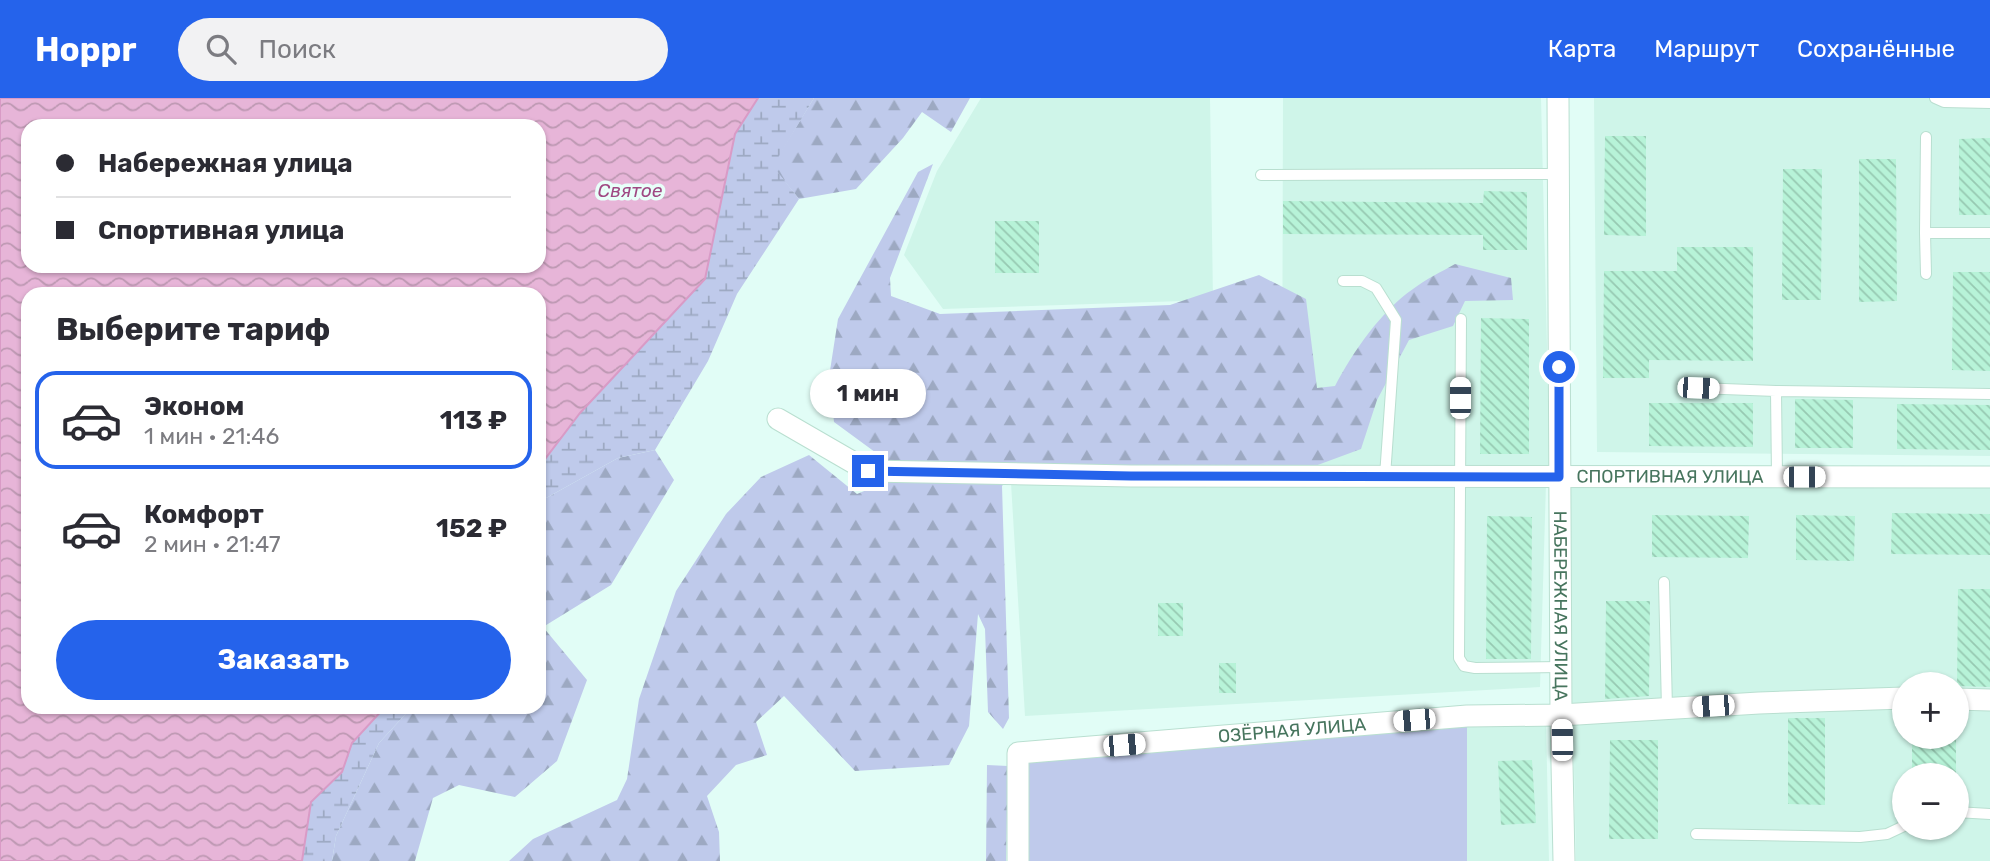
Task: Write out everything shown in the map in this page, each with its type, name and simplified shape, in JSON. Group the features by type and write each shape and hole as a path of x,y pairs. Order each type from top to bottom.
{"street":[{"name":"НАБЕРЕЖНАЯ УЛИЦА","path":"1558,98 1564,861"},
{"name":"СПОРТИВНАЯ УЛИЦА","path":"778,419 868,471 1131,476 1990,477"},
{"name":"ОЗЁРНАЯ УЛИЦА","path":"1018,861 1018,754 1467,716 1561,715 1892,699"},
{"path":"1969,699 1990,700"}],"lane":[{"path":"1935,98 1944,102 1990,103"},
{"path":"1926,137 1926,274"},
{"path":"1261,175 1559,174"},
{"path":"1926,233 1990,233"},
{"path":"1343,281 1362,281 1376,288 1396,320 1385,476"},
{"path":"1461,319 1459,658 1464,666 1475,668 1561,667"},
{"path":"1698,388 1990,394"},
{"path":"1776,391 1777,477"},
{"path":"1664,582 1667,709"},
{"path":"1969,813 1990,814"},
{"path":"1696,834 1860,837 1892,832"}],"shaded area":[{"path":"981,98 1210,98 1213,300 943,309 904,255 937,171"},
{"path":"1283,98 1541,98 1550,470 1282,466"},
{"path":"1594,98 1990,98 1990,456 1597,452"},
{"path":"1011,483 1546,483 1540,687 1025,716"},
{"path":"1571,486 1990,486 1990,693 1969,692 1969,672 1892,672 1892,691 1571,706"},
{"path":"1892,708 1892,749 1969,749 1969,708 1990,709 1990,861 1576,861 1573,722"},
{"path":"1546,723 1549,861 1467,861 1467,725"}],"green space":[{"path":"758,98 814,98 773,166 799,199 737,294 708,361 655,450 618,458 546,498 546,458 580,413 705,279 735,134"},
{"path":"814,98 970,98 951,132 922,112 903,138 856,189 799,199 772,166"},
{"path":"933,164 890,278 891,296 940,314 1170,305 1259,275 1306,299 1317,388 1335,386 1369,333 1401,298 1455,264 1511,278 1513,300 1465,301 1453,326 1409,340 1377,400 1361,449 1277,480 1008,479 1002,486 1009,718 1003,729 988,712 985,629 978,614 969,726 949,765 855,771 784,696 756,722 767,755 736,765 707,796 719,832 720,861 509,861 533,839 617,800 627,779 639,699 676,591 726,514 761,477 809,455 857,494 881,484 879,455 834,422 829,377 838,319 918,172"},
{"path":"655,450 674,480 611,585 546,625 546,498 618,458"},
{"path":"546,631 587,680 557,761 515,797 459,785 433,798 415,861 332,861 336,836 379,743 406,714 546,714"},
{"path":"379,714 406,714 379,743 336,836 332,861 302,861 311,802 342,772 352,743"},
{"path":"1467,725 1467,861 1028,861 1025,761"},
{"path":"987,765 1008,766 1006,861 986,861"}],"water":[{"name":"Святое","path":"0,98 758,98 735,134 705,279 580,413 546,458 546,287 21,287 21,714 379,714 352,743 342,772 311,802 302,861 0,861"}],"building":[{"path":"1605,136 1646,136 1646,236 1604,235"},
{"path":"1990,138 1990,215 1959,215 1959,139"},
{"path":"1859,159 1896,159 1897,301 1859,302"},
{"path":"1783,169 1822,169 1821,300 1782,300"},
{"path":"1484,191 1527,192 1527,250 1483,250 1483,235 1283,234 1283,201 1483,203"},
{"path":"995,221 1039,221 1039,273 995,273"},
{"path":"1677,247 1753,247 1753,361 1649,360 1649,378 1603,378 1604,271 1677,271"},
{"path":"1953,272 1990,272 1990,371 1952,370"},
{"path":"1481,318 1529,319 1529,454 1480,454"},
{"path":"1795,399 1853,400 1853,448 1795,448"},
{"path":"1649,403 1753,403 1753,447 1649,446"},
{"path":"1897,404 1990,405 1990,450 1897,449"},
{"path":"1892,513 1990,514 1990,555 1891,554"},
{"path":"1652,515 1749,516 1748,558 1652,557"},
{"path":"1796,515 1855,516 1854,561 1796,560"},
{"path":"1487,516 1532,517 1531,659 1486,659"},
{"path":"1958,589 1990,589 1990,687 1969,686 1969,672 1957,672"},
{"path":"1606,601 1650,601 1649,696 1605,699"},
{"path":"1158,603 1183,603 1183,636 1158,636"},
{"path":"1219,663 1236,663 1236,693 1219,693"},
{"path":"1788,718 1825,718 1825,805 1788,804"},
{"path":"1610,740 1658,740 1658,839 1609,839"},
{"path":"1912,749 1956,749 1956,763 1912,763"},
{"path":"1532,760 1536,823 1501,825 1498,761"}],"route":[{"path":"868,471 1131,476 1559,477 1559,367"}]}
